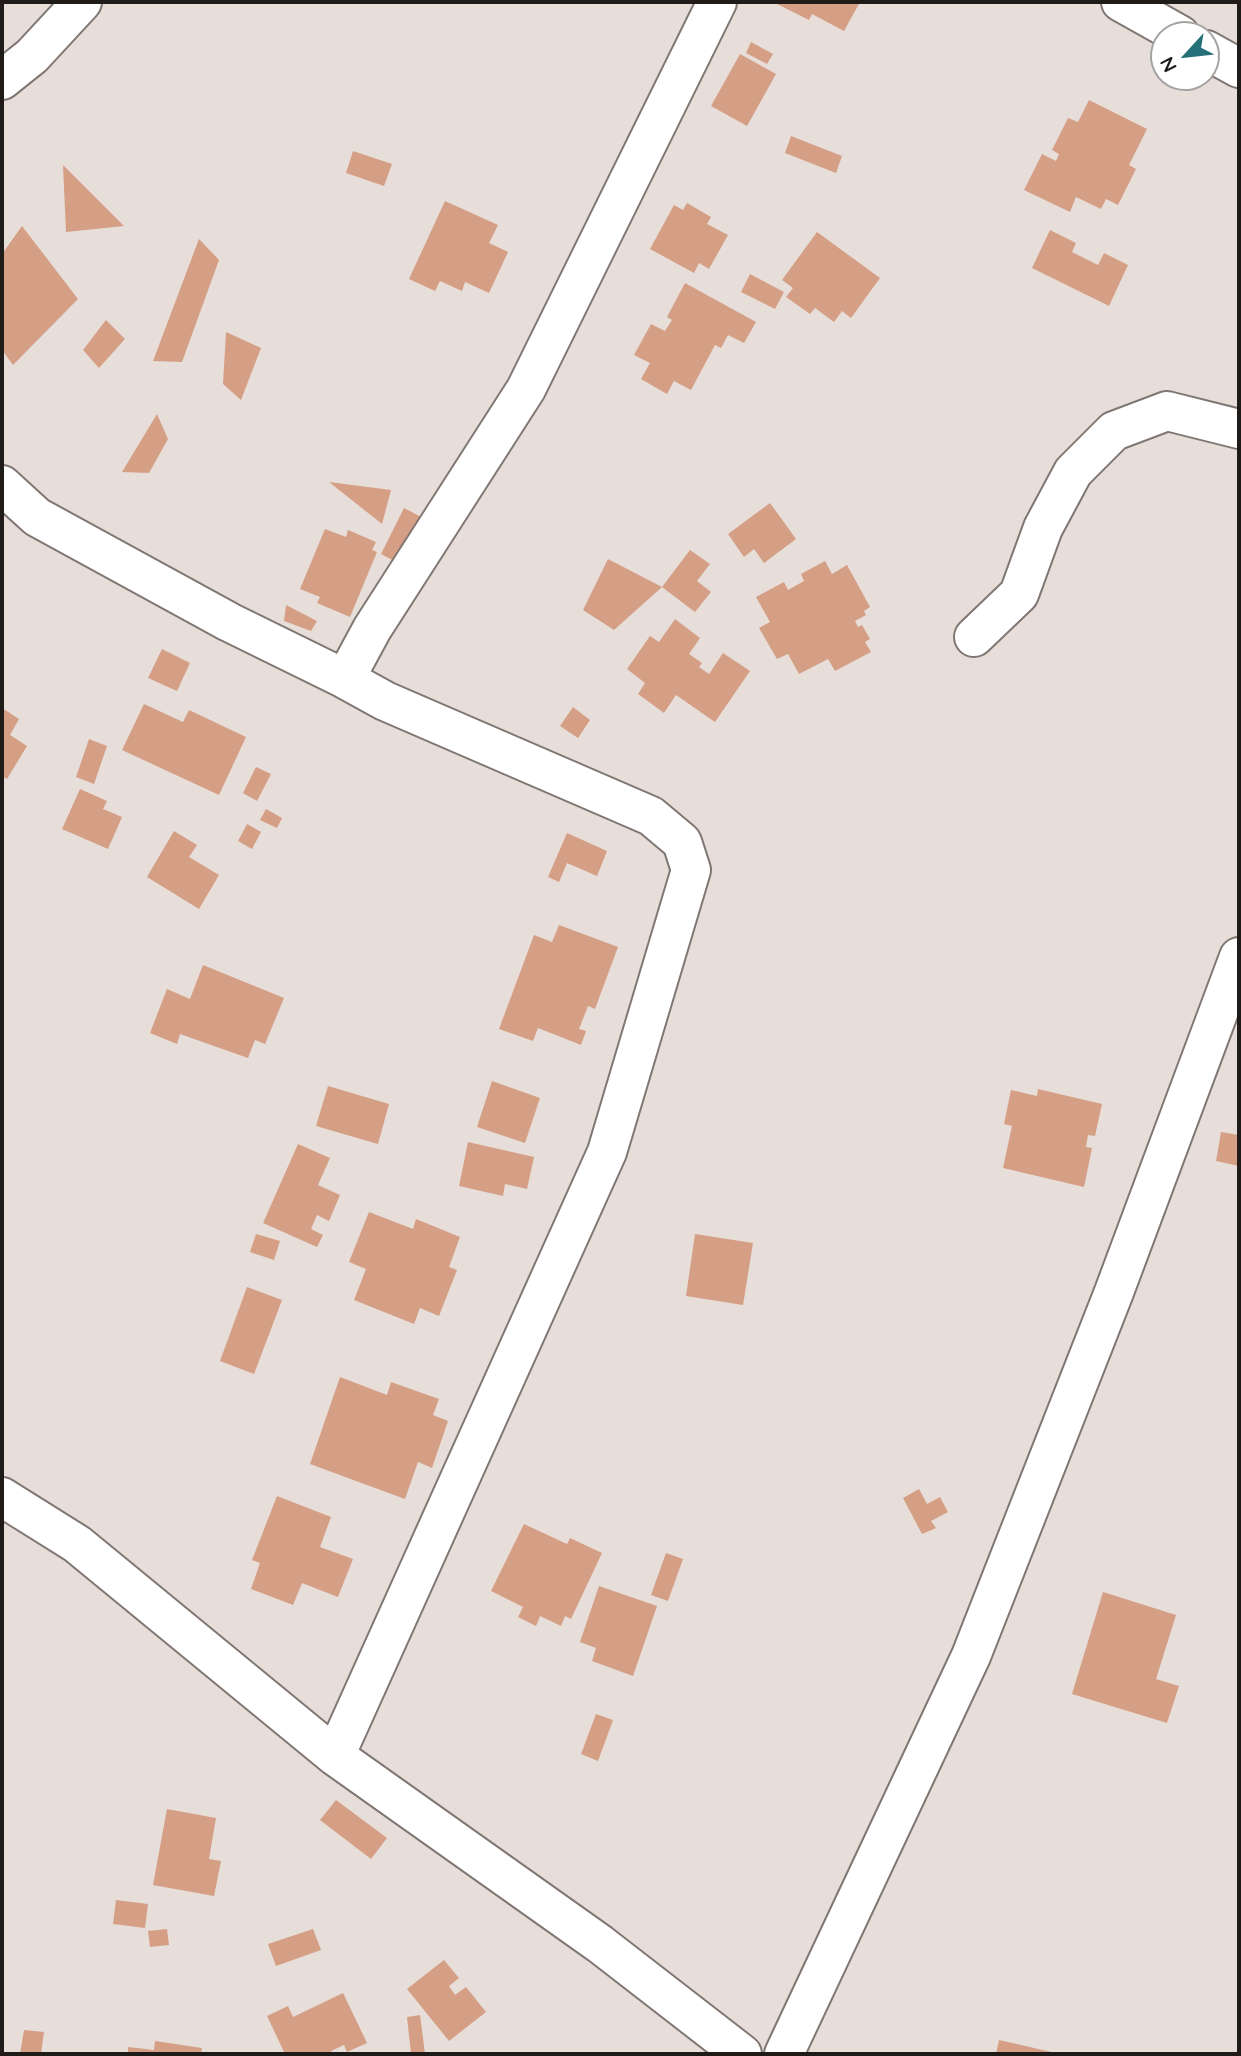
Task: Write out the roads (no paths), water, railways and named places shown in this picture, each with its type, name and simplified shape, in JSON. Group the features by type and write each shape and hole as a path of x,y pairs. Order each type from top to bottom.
{"street":[{"path":"2,80 32,56 82,2"},
{"path":"345,679 372,629 526,389 717,2"},
{"path":"1121,2 1155,21"},
{"path":"1220,58 1239,68"},
{"path":"974,637 1020,594 1042,528 1073,472 1114,430 1167,411 1239,429"},
{"path":"2,485 37,517 229,622 385,701 651,816 682,842 691,870 607,1152 335,1756"},
{"path":"784,2054 971,1656 1114,1292 1239,957"},
{"path":"2,1497 77,1544 335,1756 600,1944 742,2054"}]}
